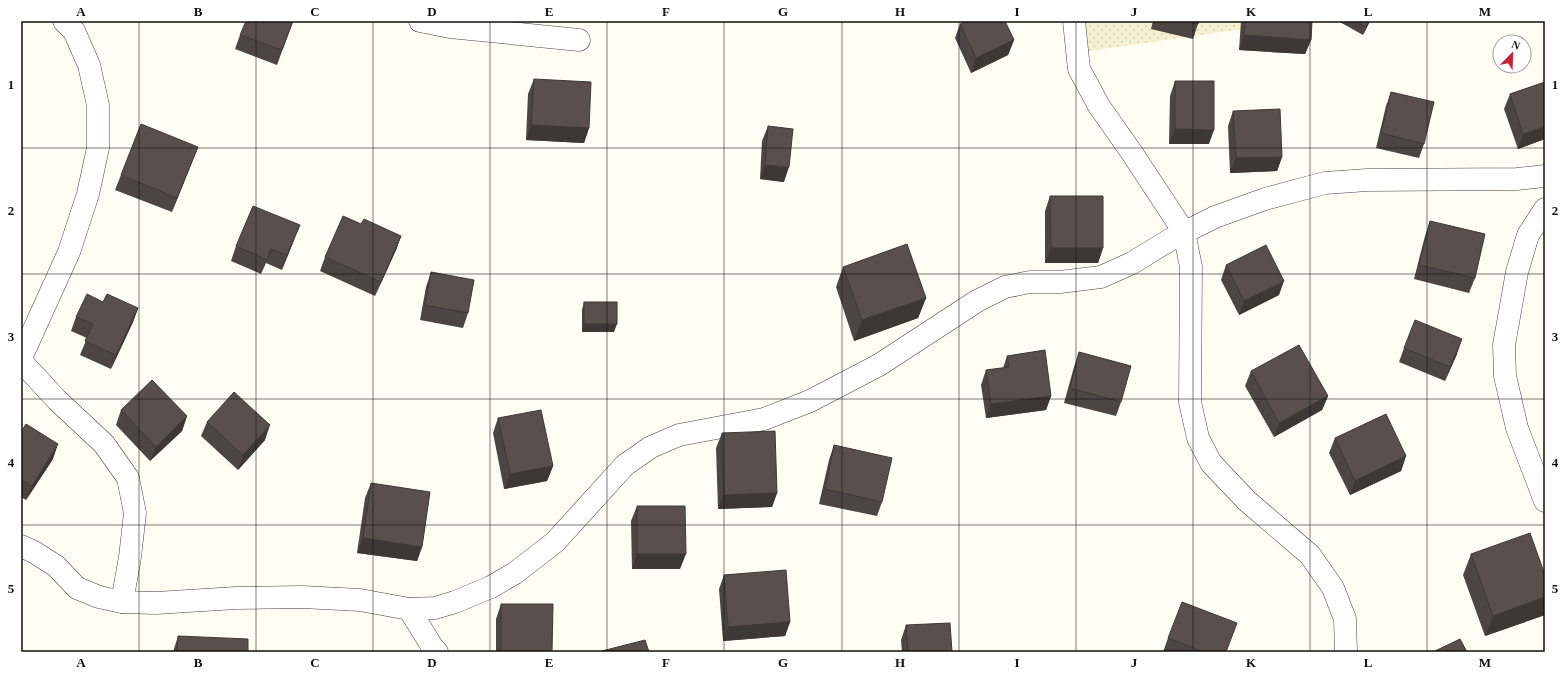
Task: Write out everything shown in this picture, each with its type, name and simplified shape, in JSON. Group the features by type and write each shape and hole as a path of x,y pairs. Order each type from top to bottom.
{"street":[{"path":"64,21 74,32 89,65 98,105 98,148 88,194 69,252 21,360 57,400 104,444 128,478 135,512 130,556 122,602"},
{"path":"420,21 450,27 579,40"},
{"path":"1074,21 1079,69 1099,106 1184,232 1191,267 1190,402 1198,438 1211,463 1247,501 1310,555 1333,588 1345,619 1346,652"},
{"path":"21,546 34,552 56,566 77,588 99,597 122,602 302,597 360,600 409,609 435,608 491,588 515,572 555,542 625,465 651,447 678,435 764,419 810,401 879,365 977,301 1005,287 1030,282 1060,282 1101,277 1132,263 1184,232 1215,217 1258,202 1325,183 1367,180 1517,179 1545,176"},
{"path":"1545,209 1528,235 1516,272 1504,345 1505,376 1517,428 1545,501"},
{"path":"409,609 437,652"}],"shaded area":[{"path":"1080,21 1299,21 1075,53"}],"building":[{"path":"246,21 293,21 282,50 240,35"},
{"path":"966,21 1005,21 1014,40 976,58 960,24"},
{"path":"1184,21 1199,21 1198,24"},
{"path":"1245,21 1312,21 1311,40 1244,35"},
{"path":"1354,21 1369,21 1366,27"},
{"path":"534,79 591,82 589,128 531,125"},
{"path":"1175,81 1214,81 1214,130 1175,129"},
{"path":"1545,82 1545,127 1523,134 1510,94"},
{"path":"1391,92 1434,102 1424,144 1381,133"},
{"path":"1280,109 1282,157 1236,158 1233,111"},
{"path":"141,124 198,147 177,198 121,175"},
{"path":"768,126 793,129 789,167 765,165"},
{"path":"1050,196 1103,196 1103,248 1051,248"},
{"path":"253,206 300,225 287,255 271,249 267,260 236,246"},
{"path":"343,216 361,224 364,219 401,236 381,282 325,257"},
{"path":"1430,221 1485,234 1475,278 1419,265"},
{"path":"907,244 926,298 862,320 843,267"},
{"path":"1266,245 1284,281 1244,301 1226,265"},
{"path":"431,272 474,280 468,313 425,305"},
{"path":"87,294 103,302 107,294 138,308 116,355 85,341 93,324 76,317"},
{"path":"584,302 617,302 617,324 584,324"},
{"path":"1415,320 1462,339 1450,367 1404,348"},
{"path":"1299,345 1328,396 1279,423 1251,371"},
{"path":"1045,350 1051,396 991,404 986,370 1009,367 1007,356"},
{"path":"1079,352 1131,366 1121,402 1070,388"},
{"path":"152,380 187,416 156,447 121,410"},
{"path":"234,392 270,425 243,455 207,422"},
{"path":"541,410 553,466 510,474 498,418"},
{"path":"1386,414 1406,456 1355,481 1335,438"},
{"path":"26,424 58,444 32,486 21,479 21,432"},
{"path":"775,431 777,493 724,495 722,433"},
{"path":"834,445 892,458 882,502 825,489"},
{"path":"371,483 430,492 422,547 363,538"},
{"path":"637,506 685,506 686,554 637,554"},
{"path":"1530,533 1545,575 1545,597 1493,616 1471,554"},
{"path":"786,570 790,622 728,627 724,575"},
{"path":"1182,602 1237,623 1226,652 1204,652 1168,638"},
{"path":"501,604 553,604 552,652 501,652"},
{"path":"950,623 952,652 908,652 906,625"},
{"path":"178,636 248,639 248,652 177,652"},
{"path":"1460,639 1467,652 1433,652"},
{"path":"645,640 649,652 598,652"}]}
